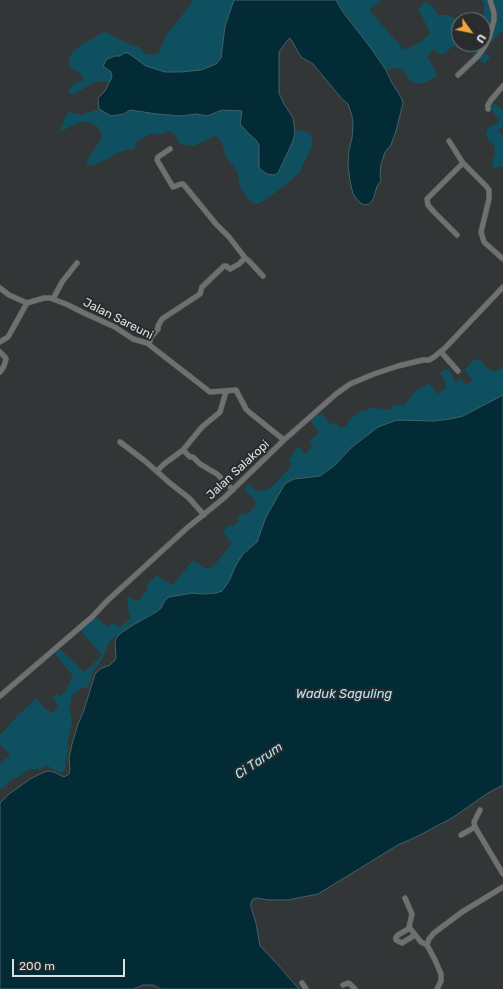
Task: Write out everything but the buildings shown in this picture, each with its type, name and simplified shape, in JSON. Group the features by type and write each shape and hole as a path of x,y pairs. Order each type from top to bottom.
{"street":[{"path":"458,75 478,56 489,38 494,20 494,12 490,0"},
{"path":"488,109 488,105 491,100 503,86"},
{"path":"449,141 463,163 489,190 489,199 481,232 484,242 503,259"},
{"path":"170,149 158,157 157,160 173,187 183,184 246,259 263,276"},
{"path":"457,235 428,205 427,199 463,163"},
{"path":"147,343 158,329 162,319 200,294 202,287 224,266 230,269 246,259"},
{"path":"53,299 62,282 77,263"},
{"path":"0,288 9,295 27,303 8,337 0,342"},
{"name":"Jalan Salakopi","path":"0,696 92,616 183,532 233,490 284,440 336,394 350,384 374,374 398,366 429,360 441,352 502,291"},
{"name":"Jalan Sareuni","path":"27,303 44,298 53,299 66,304 84,314 108,324 133,339 147,343 210,392 236,390 246,409 284,440"},
{"path":"0,352 6,359 0,372"},
{"path":"441,352 458,370"},
{"path":"157,472 164,464 183,450 202,427 220,412 227,391"},
{"path":"120,442 189,498 204,515"},
{"path":"183,450 190,457 193,457 200,464 217,474 233,490"},
{"path":"480,810 474,822 475,827 503,874"},
{"path":"461,835 475,827"},
{"path":"427,945 433,934 459,914 503,887"},
{"path":"405,898 412,914 409,926 421,942 427,945 436,960 441,974 437,989"},
{"path":"410,928 398,935 396,940 402,943 415,934"},
{"path":"302,983 306,989"},
{"path":"343,985 348,983 355,989"}],"shaded area":[{"path":"194,0 234,0 225,26 221,58 216,64 201,70 165,72 146,66 138,61 115,56 107,59 103,66 111,72 112,77 110,81 96,82 73,95 69,93 69,90 73,85 82,80 84,77 69,65 69,58 73,52 84,43 99,34 106,32 129,44 139,47 147,55 157,54 165,37"},
{"path":"336,0 381,0 369,10 404,50 421,42 430,33 418,10 424,2 432,5 438,15 448,15 451,17 451,48 442,55 433,49 427,57 437,76 422,84 411,82 401,69 395,68 386,70 343,12"},
{"path":"481,0 503,0 503,30 491,42 491,12 484,12 484,5"},
{"path":"474,52 483,52 490,57 485,64 473,56"},
{"path":"494,103 503,110 503,126 498,131 503,135 503,167 501,166 495,168 492,165 495,152 494,145 488,140 486,134 488,128 494,124 497,124 499,120 491,109"},
{"path":"99,109 111,116 124,114 130,110 181,116 196,114 207,116 222,110 242,111 249,134 259,145 259,168 267,174 274,175 278,173 293,141 295,132 301,130 311,134 312,145 300,172 283,187 259,204 255,204 252,203 243,192 239,185 238,172 226,157 220,139 215,136 193,146 179,143 176,136 170,131 158,135 152,133 135,143 135,148 117,153 104,161 89,166 87,160 102,137 98,127 88,122 81,122 60,131 65,117 70,112 81,115"},
{"path":"474,360 480,360 487,368 493,371 500,370 503,366 503,395 463,416 450,419 378,427 352,447 334,466 320,476 294,479 286,483 266,517 257,542 236,565 229,581 222,591 216,593 184,594 163,605 156,612 117,635 110,641 102,660 93,672 90,682 86,688 81,688 72,695 69,711 72,723 67,743 68,750 65,763 66,768 62,773 55,771 47,765 40,769 29,769 22,775 13,778 0,789 0,764 10,755 0,744 0,735 19,714 37,698 45,709 52,713 58,707 53,697 56,694 60,696 65,692 73,676 54,653 59,648 84,672 102,655 81,631 96,617 107,627 112,623 120,627 131,618 127,604 128,598 129,597 136,601 139,600 147,590 148,584 157,575 172,585 193,560 204,568 210,568 217,562 232,543 222,531 229,525 234,526 239,521 238,517 242,513 247,515 255,506 253,498 244,488 249,483 258,492 272,487 292,465 289,460 298,446 306,454 312,446 309,442 319,432 310,421 320,412 330,424 336,423 341,428 347,425 349,420 356,414 362,410 365,412 370,407 391,410 392,404 401,406 404,405 416,390 425,385 429,384 438,394 446,388 445,381 440,373 446,369 448,369 452,375 454,382 461,379 466,384 470,383 473,379 464,370"}],"water":[{"path":"234,0 336,0 343,12 386,70 403,103 391,145 385,152 381,164 381,181 377,186 372,201 369,204 365,205 360,203 353,194 350,181 348,165 353,125 348,104 342,99 313,64 301,57 290,38 279,52 279,93 293,118 295,132 293,141 278,173 274,175 267,174 259,168 259,145 240,124 242,111 222,110 207,116 196,114 181,116 130,110 124,114 111,116 99,109 98,98 105,91 112,77 111,72 103,66 107,59 128,53 146,66 165,72 201,70 216,64 221,58 225,26"},
{"name":"Waduk Saguling","path":"503,395 503,785 488,793 452,818 398,845 318,894 288,900 253,899 251,907 256,923 260,946 299,989 161,989 153,985 143,985 134,989 0,989 0,803 9,794 30,779 42,773 48,771 54,772 64,777 69,774 69,758 72,744 95,674 100,669 110,665 115,660 115,641 117,637 133,625 156,612 169,597 192,593 202,594 222,591 243,554 257,542 266,517 286,483 294,479 320,476 334,466 352,447 378,427 397,420 433,421 463,416"}],"water label":[{"name":"Ci Tarum","path":"259,761"}]}
